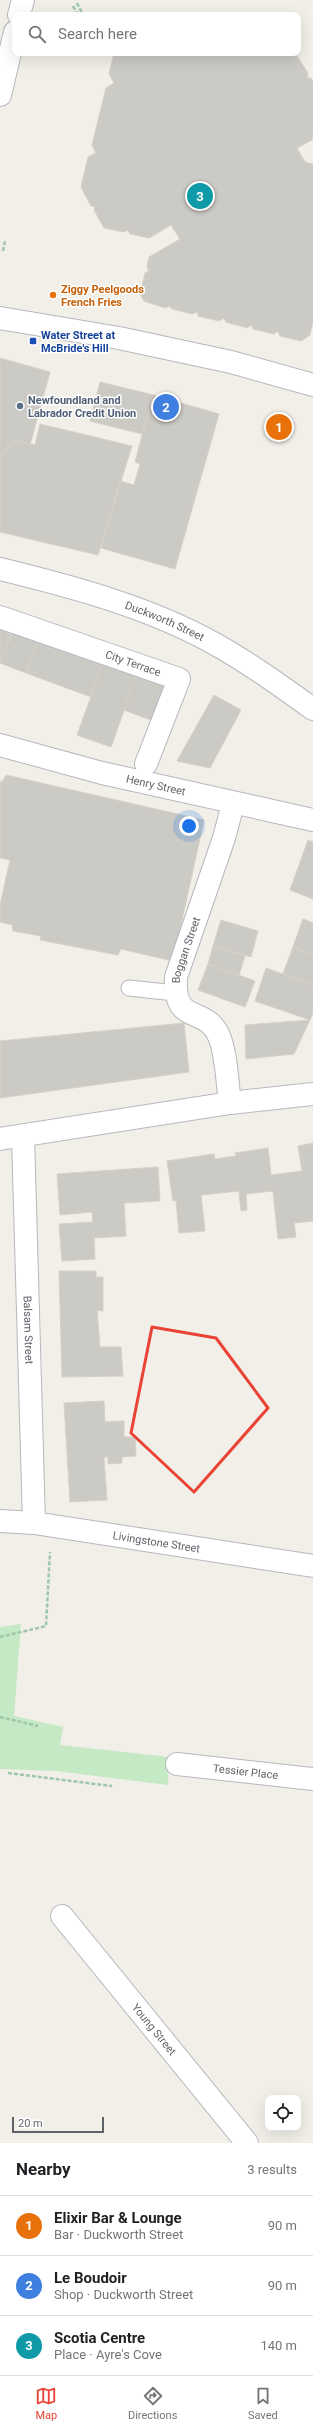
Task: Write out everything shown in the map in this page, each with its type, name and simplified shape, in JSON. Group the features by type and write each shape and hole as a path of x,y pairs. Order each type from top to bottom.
{"street":[{"path":"20,12 22,0"},
{"path":"0,94 12,44"},
{"path":"0,318 120,338 231,362 313,385"},
{"name":"Duckworth Street","path":"0,570 81,590 176,624 214,643 258,670 313,709"},
{"name":"City Terrace","path":"0,617 179,679 146,764"},
{"name":"Henry Street","path":"0,745 102,773 152,783 233,804 313,820"},
{"name":"Boggan Street","path":"230,1103 223,1054 218,1035 208,1021 188,1013 179,1004 175,993 176,977 224,838 233,804"},
{"path":"0,1139 230,1103 313,1094"},
{"name":"Balsam Street","path":"23,1136 34,1523"},
{"name":"Livingstone Street","path":"0,1521 34,1523 313,1566"},
{"name":"Tessier Place","path":"178,1764 313,1779"},
{"name":"Young Street","path":"62,1916 247,2143"}],"lane":[{"path":"129,988 175,993"}],"path":[{"path":"77,3 82,12"},
{"path":"73,6 76,12"},
{"path":"3,251 5,241"},
{"path":"0,1637 46,1626 50,1549"},
{"path":"0,1717 38,1726"},
{"path":"8,1773 112,1786"}],"highlighted area":[{"path":"152,1327 216,1338 268,1408 194,1492 131,1433"}],"green space":[{"path":"21,1624 14,1716 63,1727 60,1745 169,1757 168,1785 56,1771 0,1769 0,1627"}],"building":[{"path":"113,56 297,56 308,73 307,78 311,78 313,81 312,140 297,148 305,162 313,164 313,321 310,335 301,341 280,336 278,331 274,334 253,329 251,325 247,328 226,322 224,318 219,321 198,316 197,312 192,314 172,309 169,306 165,308 144,301 140,294 145,273 149,271 147,267 149,257 180,239 171,225 149,238 130,234 128,230 124,232 104,228 94,210 95,207 91,206 81,187 88,157 96,153 92,145 106,88 114,83 109,74"},
{"name":"Newfoundland and Labrador Credit Union","path":"0,358 50,372 30,445 14,440 0,458"},
{"path":"100,382 153,395 142,434 90,421"},
{"path":"153,395 219,414 175,569 101,548 120,481 134,485 140,464 135,462"},
{"path":"40,424 132,446 98,555 0,532 0,458 14,440 35,445"},
{"path":"0,630 11,634 0,664"},
{"path":"13,631 38,640 26,673 0,663"},
{"path":"38,640 104,661 91,697 26,673"},
{"path":"104,661 137,674 111,747 77,735"},
{"path":"137,674 166,683 153,721 124,710"},
{"path":"214,695 241,710 210,768 177,761"},
{"path":"6,775 204,820 173,961 121,949 118,955 40,940 41,936 13,931 12,925 0,922 0,905 10,860 0,858 0,781 2,782"},
{"path":"308,840 313,842 313,899 290,890"},
{"path":"303,919 313,923 313,955 293,947"},
{"path":"221,920 258,931 251,957 213,946"},
{"path":"213,946 245,956 239,975 208,964"},
{"path":"293,947 313,955 313,985 283,974"},
{"path":"208,964 255,981 245,1007 198,990"},
{"path":"266,968 313,985 313,1013 310,1020 255,1001"},
{"path":"310,1020 294,1054 246,1059 245,1025"},
{"path":"184,1023 189,1072 0,1098 0,1041"},
{"path":"313,1143 313,1221 294,1223 296,1237 278,1239 273,1191 246,1194 247,1210 241,1211 239,1191 201,1195 205,1231 179,1233 176,1200 173,1201 167,1161 214,1154 215,1159 236,1156 235,1153 268,1148 271,1175 302,1171 298,1146"},
{"path":"158,1167 160,1201 124,1203 126,1236 94,1238 95,1259 62,1261 59,1224 93,1222 92,1212 60,1215 57,1174"},
{"path":"59,1271 96,1271 96,1277 103,1277 103,1311 97,1310 100,1347 121,1347 123,1376 62,1377"},
{"path":"104,1401 105,1422 124,1421 124,1437 135,1437 136,1456 122,1457 122,1463 108,1464 108,1457 104,1457 107,1500 70,1502 64,1403"}],"place":[{"name":"Scotia Centre","path":"200,196"},
{"name":"Ziggy Peelgoods French Fries","path":"53,295"},
{"name":"Water Street at McBride's Hill","path":"33,341"},
{"name":"Newfoundland and Labrador Credit Union","path":"20,406"},
{"name":"Le Boudoir","path":"166,407"},
{"name":"Elixir Bar & Lounge","path":"279,427"}]}
